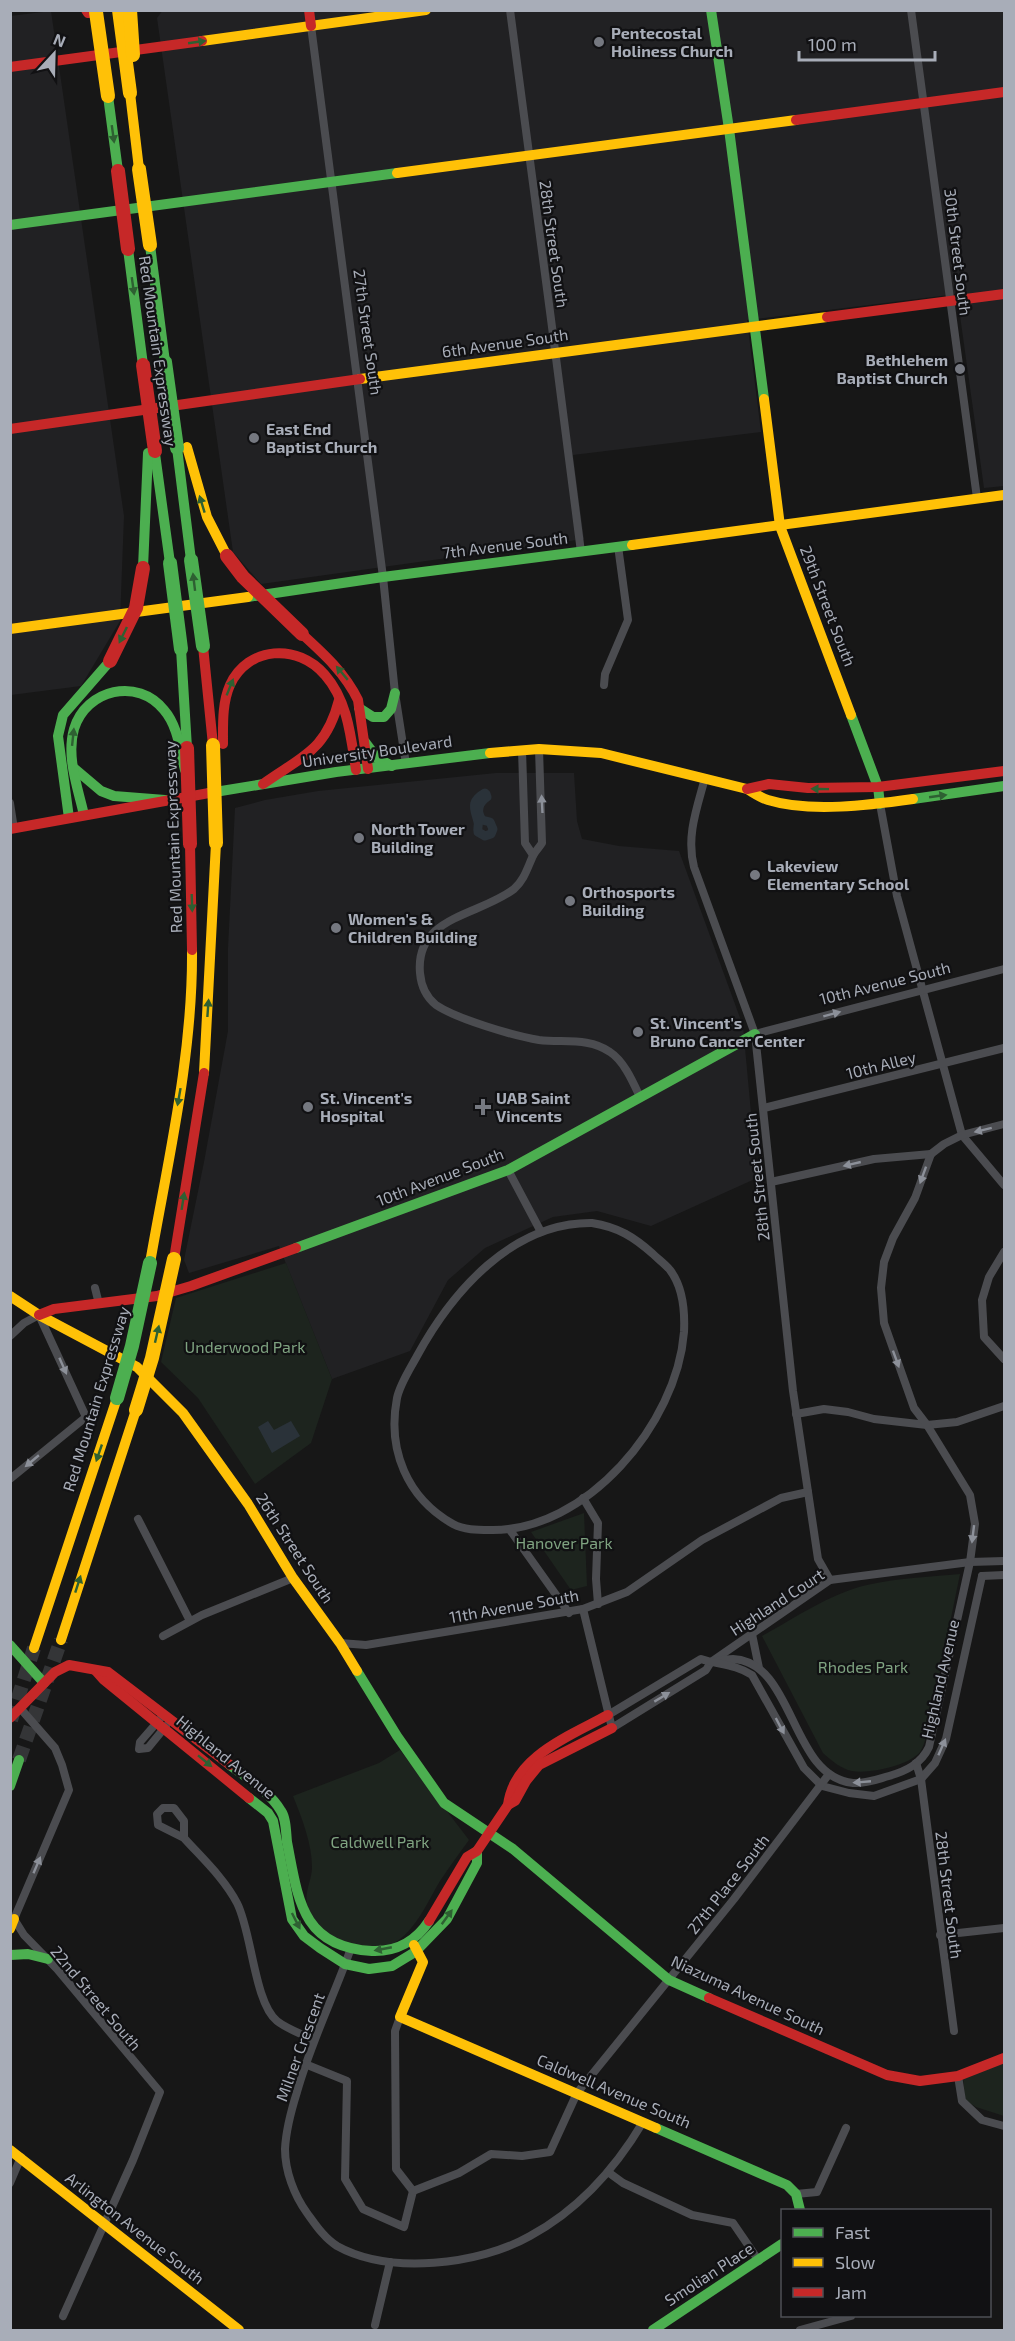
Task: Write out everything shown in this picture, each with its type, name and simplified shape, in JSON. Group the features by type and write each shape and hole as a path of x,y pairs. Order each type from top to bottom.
{"main road":[{"path":"118,10 133,93"},
{"path":"130,10 133,93"},
{"name":"27th Street South","path":"309,10 311,26"},
{"path":"10,67 426,10"},
{"name":"29th Street South","path":"711,10 729,129 780,526 879,788 880,804"},
{"name":"Red Mountain Expressway","path":"34,1648 132,1346 150,1263 184,1058 192,980 188,781 183,749 180,649 170,563 134,339 138,324 108,96 92,12"},
{"path":"10,225 1005,92"},
{"name":"Red Mountain Expressway","path":"133,93 136,140 169,390 182,448 191,560 218,745"},
{"name":"6th Avenue South","path":"10,429 554,352 1005,294"},
{"path":"182,448 203,509 215,537 227,556 243,577 346,678 354,691 364,740 362,769"},
{"path":"69,818 58,736 63,716 74,700 90,686 110,660 136,608 143,568 151,452"},
{"name":"7th Avenue South","path":"10,629 1005,495"},
{"path":"61,1640 152,1358 174,1259 204,1072 214,883 220,874 218,745 223,712 236,674 244,665 261,655 282,651 292,652 309,660 324,672 339,700 362,769"},
{"path":"84,815 72,743 81,710 90,701 113,691 134,691 155,700 163,706 183,749"},
{"path":"359,708 374,718 384,717 392,710 395,693"},
{"path":"263,784 282,769 314,751 323,742 333,725 339,700"},
{"path":"364,740 377,758 392,766"},
{"name":"University Boulevard","path":"12,829 263,784 476,754 539,749 601,753 747,789"},
{"path":"75,769 101,791 114,796 165,800"},
{"path":"747,789 770,784 807,788 879,788 1005,771"},
{"path":"747,789 767,800 808,806 880,804 1005,786"},
{"name":"10th Avenue South","path":"39,1315 54,1309 157,1296 207,1281 508,1170 755,1034"},
{"path":"10,1296 39,1315"},
{"name":"26th Street South","path":"39,1315 137,1367 183,1413 248,1504 293,1578 340,1643 397,1736 444,1803 489,1833"},
{"path":"10,1645 44,1683"},
{"name":"Highland Avenue","path":"15,1713 56,1672 69,1665 95,1670 103,1679 257,1786 282,1812 298,1899 309,1922 332,1942 351,1948 377,1951 414,1945"},
{"name":"Highland Avenue","path":"164,1721 268,1813 273,1821 292,1919 304,1936 345,1964 369,1970 392,1966 447,1919 477,1863 477,1851 508,1804 515,1801 526,1781 539,1765 610,1722"},
{"path":"10,1786 19,1760"},
{"name":"Niazuma Avenue South","path":"489,1833 513,1850 669,1980 887,2075 920,2081 958,2076 1005,2058"},
{"path":"400,2017 423,1962 414,1945"},
{"path":"10,1955 28,1954 48,1959"},
{"name":"Caldwell Avenue South","path":"400,2017 787,2185 796,2194"},
{"name":"Arlington Avenue South","path":"16,2153 239,2331"},
{"path":"796,2194 800,2209"},
{"name":"Smolian Place","path":"653,2331 781,2246"}],"street":[{"name":"28th Street South","path":"510,10 546,268 554,352 581,552"},
{"name":"30th Street South","path":"911,10 977,498"},
{"name":"27th Street South","path":"311,26 383,577 395,693 406,764"},
{"path":"604,685 605,674 628,620 618,546"},
{"path":"539,749 542,843 532,855 525,876 515,888 438,929 425,941 419,960 421,985 436,1005 490,1027 536,1039 582,1041 602,1047 617,1057 640,1097"},
{"path":"522,750 525,843 532,855"},
{"name":"28th Street South","path":"705,778 690,838 691,855 755,1034 796,1414 818,1559 830,1580"},
{"path":"10,803 12,829"},
{"name":"29th Street South","path":"880,804 897,896 962,1135 1005,1185"},
{"name":"10th Avenue South","path":"755,1034 1005,969"},
{"name":"10th Alley","path":"764,1108 1005,1048"},
{"path":"771,1182 874,1160 931,1154 962,1135 1005,1124"},
{"name":"Highland Avenue","path":"916,1763 925,1756 929,1747 970,1562 975,1524 970,1495 914,1408 884,1323 881,1288 887,1254 915,1197 931,1154"},
{"path":"508,1170 541,1232"},
{"path":"592,1223 632,1236 670,1270 677,1282 684,1309 680,1362 670,1391 656,1418 640,1443 613,1473 583,1498 552,1516 510,1530 473,1530 454,1524 422,1501 407,1476 396,1448 394,1422 397,1395 436,1323 476,1275 491,1261 541,1232 570,1224 592,1223"},
{"path":"1005,1252 989,1277 982,1300 984,1336 1005,1359"},
{"path":"96,1288 99,1304"},
{"path":"10,1336 24,1323 39,1315 86,1417 10,1479"},
{"path":"796,1414 824,1409 874,1419 927,1425 957,1422 1005,1406"},
{"name":"11th Avenue South","path":"340,1643 366,1645 583,1609 627,1592 702,1540 781,1498 808,1492"},
{"path":"583,1498 598,1523 596,1579 598,1604"},
{"path":"138,1519 190,1621"},
{"path":"510,1530 569,1613"},
{"path":"970,1562 1005,1561"},
{"path":"970,1562 982,1576 1005,1575"},
{"name":"Highland Court","path":"711,1662 830,1580 970,1562"},
{"name":"Highland Avenue","path":"921,1779 935,1764 946,1739 982,1576"},
{"path":"163,1636 202,1615 293,1578"},
{"path":"583,1609 610,1722"},
{"path":"752,1634 759,1668 771,1682 816,1762 829,1774 852,1783 872,1781 907,1770 916,1763"},
{"name":"Highland Avenue","path":"610,1722 701,1659 739,1667 752,1675 804,1768 822,1786"},
{"name":"Highland Avenue","path":"711,1662 733,1659 759,1668"},
{"name":"Highland Avenue","path":"610,1722 706,1670 711,1662"},
{"path":"12,1924 69,1790 55,1748 15,1713"},
{"name":"28th Street South","path":"916,1763 921,1779 954,2031"},
{"name":"27th Place South","path":"413,2191 459,2173 491,2154 522,2156 550,2152 577,2093 669,1980 822,1786 829,1774"},
{"path":"822,1786 874,1796 921,1779"},
{"path":"184,1838 223,1881 236,1902 246,1927 260,1989 267,2008 277,2020 314,2040"},
{"name":"22nd Street South","path":"12,1924 48,1959 160,2092 104,2224"},
{"path":"940,1935 1005,1928"},
{"name":"Milner Crescent","path":"351,1948 305,2064 288,2121 285,2151 290,2179 301,2206 322,2233 336,2245 357,2254 390,2262 461,2260 528,2237 568,2212 608,2172 629,2146 643,2122"},
{"path":"305,2064 347,2081 345,2179 363,2209 404,2227 413,2191 396,2169 395,2031 400,2017"},
{"path":"958,2076 962,2101 982,2120 1005,2126"},
{"path":"796,2194 817,2192 846,2128"},
{"path":"10,2183 16,2153"},
{"path":"608,2172 623,2183 692,2215 733,2223 759,2262"},
{"path":"63,2316 104,2224"},
{"path":"375,2325 390,2262"},
{"path":"800,2331 848,2317"}],"shaded area":[{"path":"163,10 1004,11 1004,486 984,488 957,294 747,320 761,432 573,455 584,539 261,584 233,552 157,18"},
{"path":"51,11 124,516 120,621 81,686 11,695 10,16"},
{"name":"UAB Saint Vincents","path":"496,773 574,773 577,821 582,839 619,846 679,851 743,1026 757,1178 651,1226 597,1211 553,1217 485,1248 448,1280 410,1351 332,1379 279,1246 189,1273 184,1260 228,1031 228,948 235,808 265,800 318,791"},
{"path":"268,1421 274,1430 291,1421 300,1436 272,1453 258,1427"}],"green space":[{"name":"Underwood Park","path":"286,1263 332,1379 311,1443 255,1484 198,1398 161,1362 176,1298"},
{"name":"Hanover Park","path":"584,1513 587,1586 571,1590 531,1532"},
{"name":"Rhodes Park","path":"960,1574 927,1735 921,1750 907,1761 878,1770 859,1772 840,1766 823,1753 762,1636 813,1607 853,1589 890,1581"},
{"name":"Caldwell Park","path":"400,1750 469,1840 443,1876 409,1931 391,1945 372,1948 334,1936 323,1928 310,1913 307,1892 312,1872 312,1858 303,1822 293,1796 379,1763"},
{"path":"1004,2059 1004,2116 976,2107 965,2100 963,2077"}],"waterway":[{"path":"485,793 480,796 474,806 478,832 485,836 491,834 493,829 490,822 482,820 479,813 480,805 487,797 486,794"}],"tunnel":[{"path":"19,1760 61,1640"},
{"path":"11,1720 34,1648"}],"traffic: fast":[{"path":"711,10 764,399"},
{"path":"108,96 118,171"},
{"path":"10,225 397,173"},
{"path":"150,245 165,362"},
{"path":"128,249 143,365"},
{"path":"165,362 177,448"},
{"path":"177,448 191,560"},
{"path":"143,568 148,453"},
{"path":"155,454 170,563"},
{"path":"248,597 632,545"},
{"path":"191,560 203,646"},
{"path":"170,563 181,649"},
{"path":"181,649 187,748"},
{"path":"69,818 58,736 63,715 110,661"},
{"path":"84,815 72,761 72,740 80,715 101,697 114,692 127,691 141,693 153,700 169,716 178,738 185,770"},
{"path":"359,708 373,717 384,717 391,709 395,693"},
{"path":"851,715 878,787 880,804"},
{"path":"365,742 377,758 392,766"},
{"path":"209,793 336,772 490,753"},
{"path":"75,769 101,791 114,796 165,800"},
{"path":"913,799 1004,786"},
{"path":"296,1248 508,1170 755,1034"},
{"path":"117,1398 132,1346 150,1263"},
{"path":"10,1645 44,1683"},
{"path":"357,1671 397,1736 444,1803 513,1849 669,1980 709,1998"},
{"path":"10,1786 19,1760"},
{"path":"230,1765 265,1792 283,1814 300,1900 317,1930 330,1940 348,1947 381,1951 412,1940 429,1921"},
{"path":"249,1798 268,1813 273,1821 292,1919 304,1936 345,1964 369,1969 392,1966 415,1952 447,1919 477,1863 477,1851"},
{"path":"10,1955 28,1954 48,1959"},
{"path":"656,2128 787,2185 796,2194 800,2209"},
{"path":"653,2330 781,2245"}],"traffic: slow":[{"path":"119,10 130,93"},
{"path":"130,10 133,55"},
{"path":"202,41 426,10"},
{"path":"96,12 108,96"},
{"path":"130,93 139,169"},
{"path":"397,173 796,120"},
{"path":"139,169 150,245"},
{"path":"360,379 827,317"},
{"path":"764,399 780,526 851,715"},
{"path":"187,447 207,517 227,556"},
{"path":"632,545 1004,495"},
{"path":"10,629 248,597"},
{"path":"213,745 216,843"},
{"path":"490,753 539,749 601,753 747,789 768,800 802,806 840,807 913,799"},
{"path":"204,1073 216,843"},
{"path":"150,1263 184,1068 192,950"},
{"path":"136,1410 152,1358 174,1259"},
{"path":"10,1296 39,1315 137,1367 183,1413 248,1504 293,1578 340,1643 357,1671"},
{"path":"34,1648 117,1398"},
{"path":"61,1640 136,1410"},
{"path":"10,1929 14,1919"},
{"path":"414,1945 423,1962 400,2017 656,2128"},
{"path":"10,2150 239,2330"}],"traffic: jam":[{"path":"309,10 311,26"},
{"path":"10,67 202,41"},
{"path":"796,120 1004,92"},
{"path":"118,171 128,249"},
{"path":"827,317 1004,294"},
{"path":"143,365 155,451"},
{"path":"10,429 360,379"},
{"path":"227,556 243,577 302,634"},
{"path":"110,661 136,608 143,568"},
{"path":"302,634 340,673 358,700 368,769"},
{"path":"203,646 213,745"},
{"path":"223,744 223,714 226,699 230,685 238,672 249,662 261,656 274,653 288,654 314,665 333,685 344,708 356,770"},
{"path":"263,784 301,759 320,742 334,717 339,700"},
{"path":"187,748 190,844"},
{"path":"747,789 769,784 808,788 878,787 1004,771"},
{"path":"10,829 209,793"},
{"path":"190,844 192,950"},
{"path":"174,1259 204,1073"},
{"path":"39,1315 54,1309 157,1296 296,1248"},
{"path":"10,1718 55,1672 69,1665 108,1672 230,1765"},
{"path":"95,1670 103,1679 249,1798"},
{"path":"508,1805 512,1788 532,1761 561,1740 608,1715"},
{"path":"429,1921 467,1857 477,1851 539,1765 612,1728"},
{"path":"709,1998 887,2075 920,2081 958,2076 1004,2058"}],"place":[{"name":"Pentecostal Holiness Church","path":"599,42"},
{"name":"Bethlehem Baptist Church","path":"960,369"},
{"name":"East End Baptist Church","path":"254,438"},
{"name":"North Tower Building","path":"359,838"},
{"name":"Lakeview Elementary School","path":"755,875"},
{"name":"Orthosports Building","path":"570,901"},
{"name":"Women's & Children Building","path":"336,928"},
{"name":"St. Vincent's Bruno Cancer Center","path":"638,1032"},
{"name":"St. Vincent's Hospital","path":"308,1107"},
{"name":"UAB Saint Vincents","path":"483,1107"}]}
